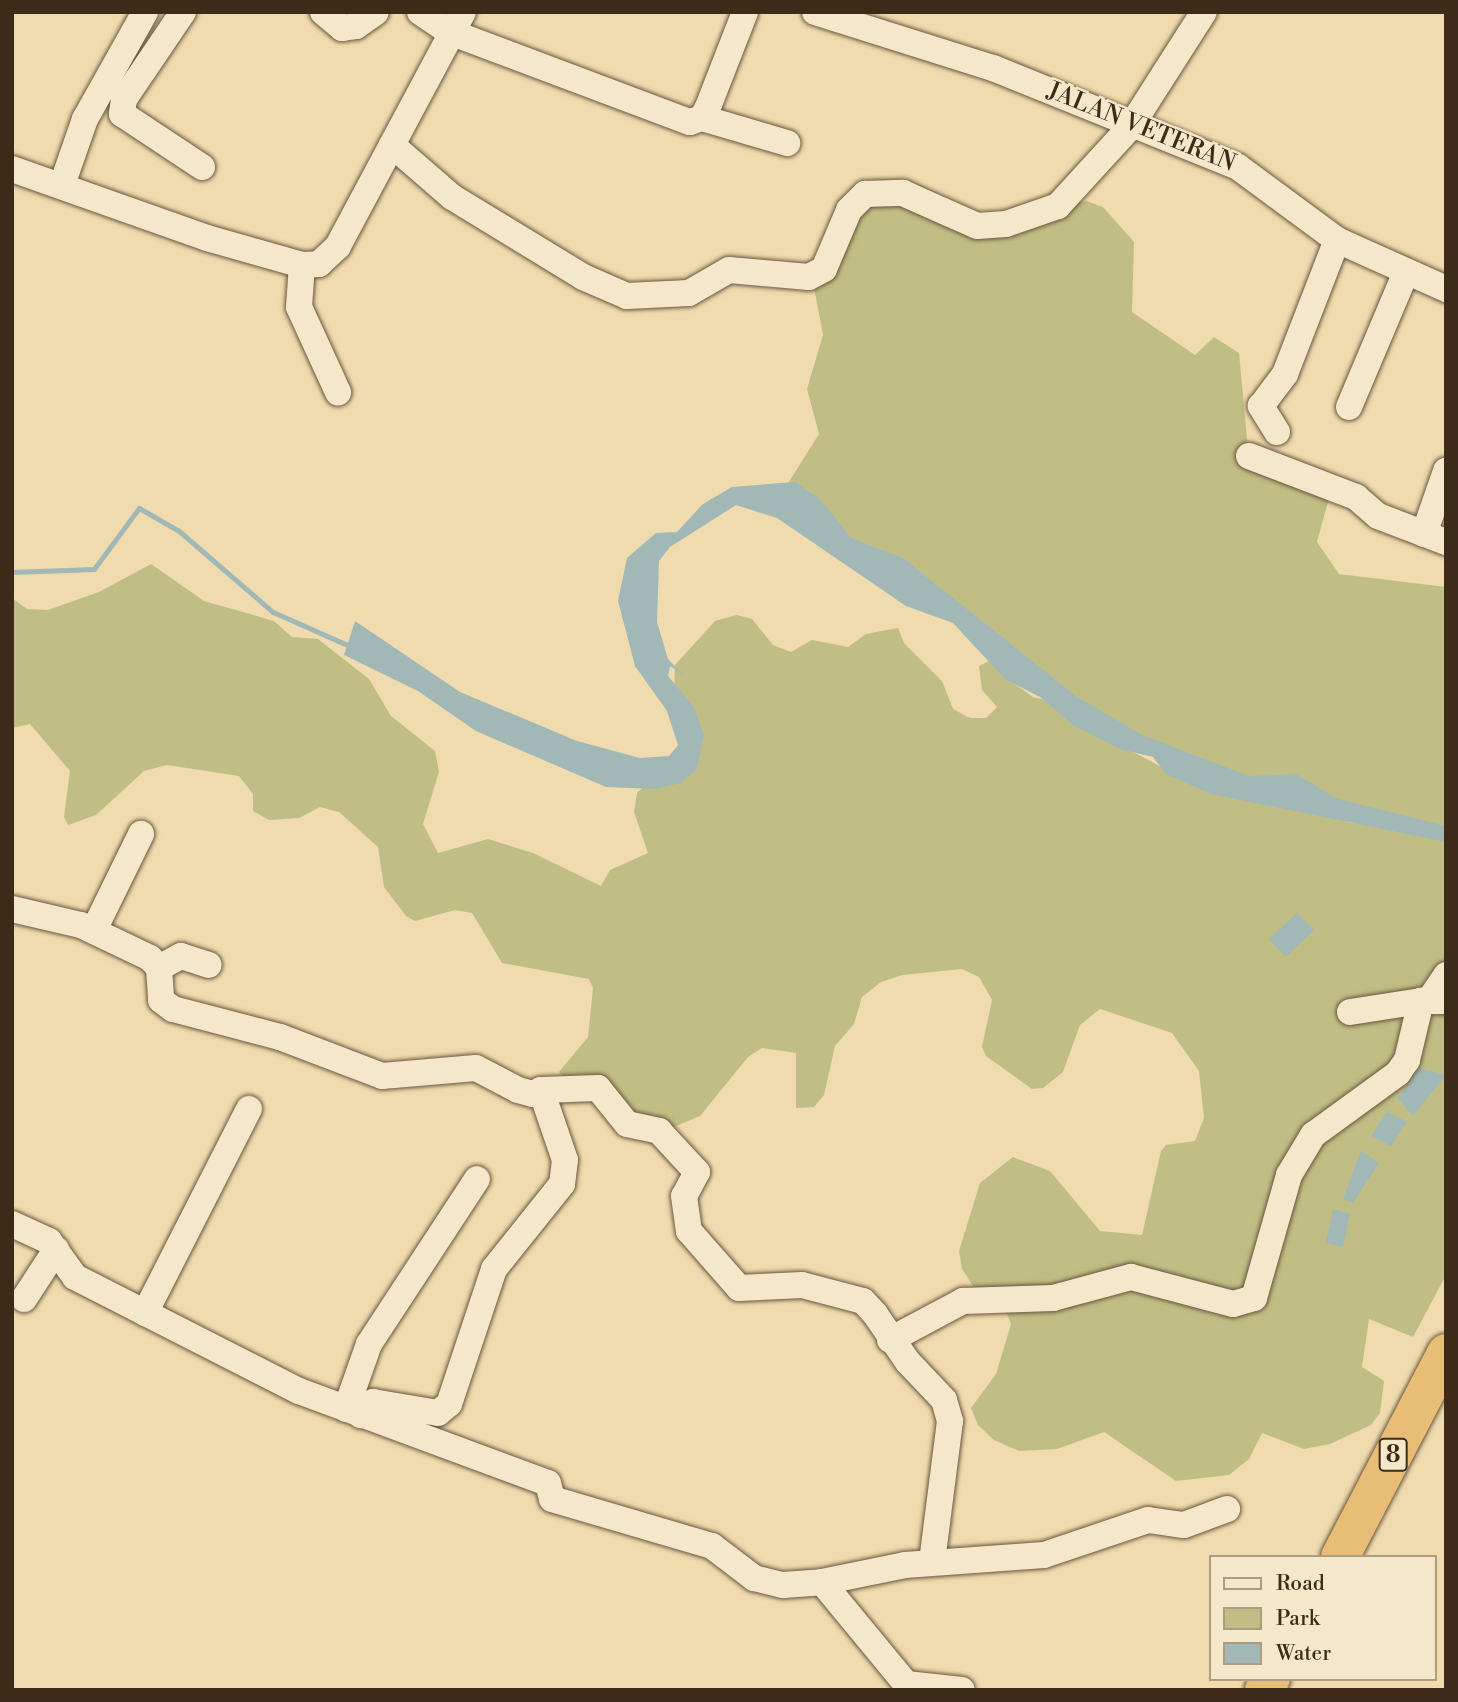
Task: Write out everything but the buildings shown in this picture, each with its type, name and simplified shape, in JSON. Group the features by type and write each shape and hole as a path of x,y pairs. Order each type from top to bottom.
{"highway":[{"name":"8","path":"1340,1555 1440,1376"}],"street":[{"path":"62,185 85,119 145,12"},
{"path":"183,12 131,87 122,114 202,167"},
{"path":"323,12 342,28 356,26 376,12"},
{"path":"420,12 456,22 675,119 702,118 787,143"},
{"path":"702,118 745,12"},
{"name":"JALAN VETERAN","path":"815,12 993,68 1252,174 1337,240 1446,289"},
{"path":"391,145 452,197 583,277 627,296 667,298 689,293 729,271 809,277 824,269 849,211 865,194 903,193 977,226 1034,216 1072,196 1131,126 1204,12"},
{"path":"12,169 207,238 302,265 333,256 456,22"},
{"path":"1277,432 1261,406 1285,374 1337,240"},
{"path":"302,265 299,307 338,392"},
{"path":"1349,407 1406,272"},
{"path":"1249,456 1356,497 1378,516 1435,538 1446,471"},
{"path":"94,930 141,834"},
{"path":"12,909 94,930 150,958 159,968 159,994 167,1007 280,1037 369,1073 476,1068 518,1090 533,1094 541,1090 598,1088 627,1124 659,1131 697,1172 684,1196 689,1231 739,1288 802,1285 863,1301 890,1339 944,1400 952,1431 932,1562"},
{"path":"159,968 181,956 209,965"},
{"path":"890,1339 963,1301 1053,1298 1131,1277 1233,1304 1254,1298 1289,1175 1325,1122 1398,1073 1407,1060 1446,975"},
{"path":"1350,1012 1432,1001"},
{"path":"354,1412 373,1402 438,1413 449,1404 494,1269 562,1184 565,1160 541,1090"},
{"path":"145,1313 249,1109"},
{"path":"354,1412 369,1344 477,1179"},
{"path":"12,1224 42,1235 75,1277 299,1391 548,1483 552,1499 712,1546 754,1578 783,1585 822,1582 932,1562 1044,1555 1148,1520 1184,1525 1227,1509"},
{"path":"24,1299 56,1250"},
{"path":"822,1582 906,1684 962,1690"}],"green space":[{"path":"882,193 922,202 976,229 1086,201 1103,207 1134,242 1132,312 1195,355 1214,337 1239,353 1249,459 1331,491 1317,542 1339,574 1446,587 1446,1275 1413,1337 1369,1319 1362,1367 1384,1381 1380,1413 1371,1425 1330,1444 1304,1449 1262,1433 1249,1459 1229,1475 1176,1481 1104,1432 1057,1449 1019,1451 994,1440 978,1425 971,1408 996,1374 1011,1324 1007,1314 982,1300 962,1269 959,1251 980,1183 1013,1157 1050,1171 1100,1231 1142,1235 1161,1151 1166,1145 1195,1141 1204,1118 1199,1071 1172,1033 1100,1009 1080,1025 1063,1072 1043,1088 1032,1089 986,1056 982,1047 992,1000 979,977 962,969 902,975 881,982 862,997 854,1024 835,1046 824,1095 814,1107 796,1108 796,1053 762,1048 748,1057 700,1116 667,1130 651,1130 623,1103 576,1093 559,1072 588,1037 593,988 589,979 502,963 472,913 455,910 415,921 406,916 384,887 378,847 339,812 320,807 299,818 269,820 253,811 253,794 239,776 167,765 144,771 96,815 68,825 64,817 70,771 30,724 12,728 12,598 27,609 48,610 99,592 151,564 204,601 274,621 292,637 318,639 369,679 391,716 435,751 439,772 423,824 438,853 488,839 533,853 601,886 610,870 648,853 634,812 637,793 654,777 692,763 698,739 694,716 674,695 675,665 715,621 737,615 752,619 773,645 791,652 812,640 848,647 866,634 898,628 904,643 942,681 953,709 970,718 986,718 997,707 982,690 979,666 993,659 1013,683 1033,697 1064,705 1079,723 1195,785 1210,783 1213,790 1278,800 1351,823 1369,817 1407,826 1416,835 1412,819 1337,801 1296,775 1249,778 1142,736 1075,697 902,559 851,540 817,500 785,488 819,434 807,389 823,335 813,282 826,272 847,210 865,197"}],"water":[{"path":"795,482 821,500 851,538 903,558 1076,696 1142,735 1249,776 1296,774 1338,799 1446,826 1446,842 1211,794 1166,774 1153,757 1120,749 1073,725 1040,697 1005,679 953,623 906,606 777,518 736,505 670,547 659,561 657,622 668,659 685,677 670,666 668,676 694,707 704,735 697,769 681,783 655,789 606,787 476,731 418,691 344,655 355,621 460,692 577,741 640,758 669,756 678,745 667,711 635,666 618,601 627,558 656,533 677,532 703,504 732,487"},
{"path":"1297,913 1314,930 1286,957 1269,939"},
{"path":"1420,1068 1446,1075 1413,1116 1398,1098"},
{"path":"1387,1112 1407,1122 1391,1146 1371,1136"},
{"path":"1361,1151 1379,1163 1353,1203 1343,1199"},
{"path":"1333,1209 1350,1214 1343,1247 1326,1243"}],"waterway":[{"path":"12,572 94,569 139,508 179,531 273,612 352,647"}]}
